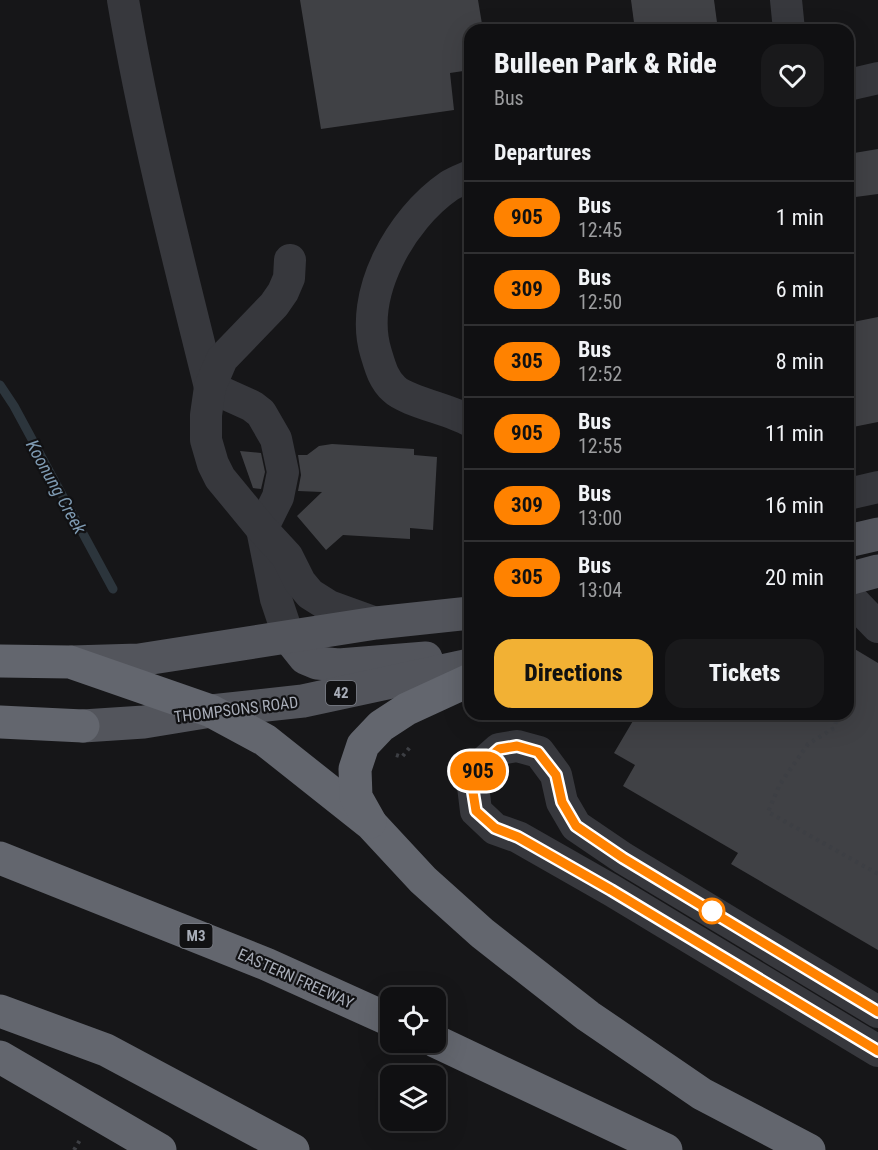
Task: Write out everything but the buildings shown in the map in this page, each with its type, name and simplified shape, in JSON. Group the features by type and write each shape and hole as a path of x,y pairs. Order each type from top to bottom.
{"highway":[{"path":"0,661 70,662 210,711 265,740 371,824 423,880 482,933 588,1016 702,1094 809,1150"},
{"path":"371,824 356,796 355,769 363,745 381,726 407,709 464,683"},
{"name":"THOMPSONS ROAD","path":"0,722 83,726"},
{"name":"EASTERN FREEWAY","path":"0,858 266,964 380,1015"},
{"path":"0,1011 106,1050 293,1150"},
{"path":"446,1046 666,1150"},
{"path":"0,1057 153,1145"},
{"path":"0,1077 94,1111 153,1145"}],"main road":[{"path":"854,540 878,534"},
{"path":"854,577 878,571"},
{"path":"70,662 139,660 376,623 464,615"},
{"path":"289,638 305,657 317,663 339,665 464,655"},
{"name":"THOMPSONS ROAD","path":"83,726 144,722 210,711 319,698 464,666"}],"street":[{"path":"123,0 176,250 210,387"},
{"path":"786,0 788,24"},
{"path":"854,84 878,78"},
{"path":"464,179 449,186 425,207 396,244 380,280 370,326 381,372 394,390 401,395 464,418"},
{"path":"290,260 289,278 283,292 274,305 222,359 210,387 206,414 206,440 220,478 287,556 300,582 310,594 329,606 376,623"},
{"path":"210,387 252,406 261,413 276,438 283,472 278,497 262,529 276,599 289,638"},
{"path":"854,493 878,487"},
{"path":"435,618 464,599"},
{"path":"854,602 878,627"},
{"path":"878,1012 623,858 576,826 562,802 556,775 538,752 517,746 499,749 481,765 472,786 476,811 495,828 518,837 611,890 878,1051"}],"path":[{"path":"837,720 834,728 808,744 780,784 768,812 878,874"},
{"path":"74,1150 80,1140"}],"waterway":[{"name":"Koonung Creek","path":"0,385 14,406 113,589"}],"bus line":[{"name":"905","path":"878,1012 623,858 576,826 562,802 556,775 538,752 517,746 499,749 481,765 472,786 476,811 495,828 518,837 611,890 878,1051"}]}
